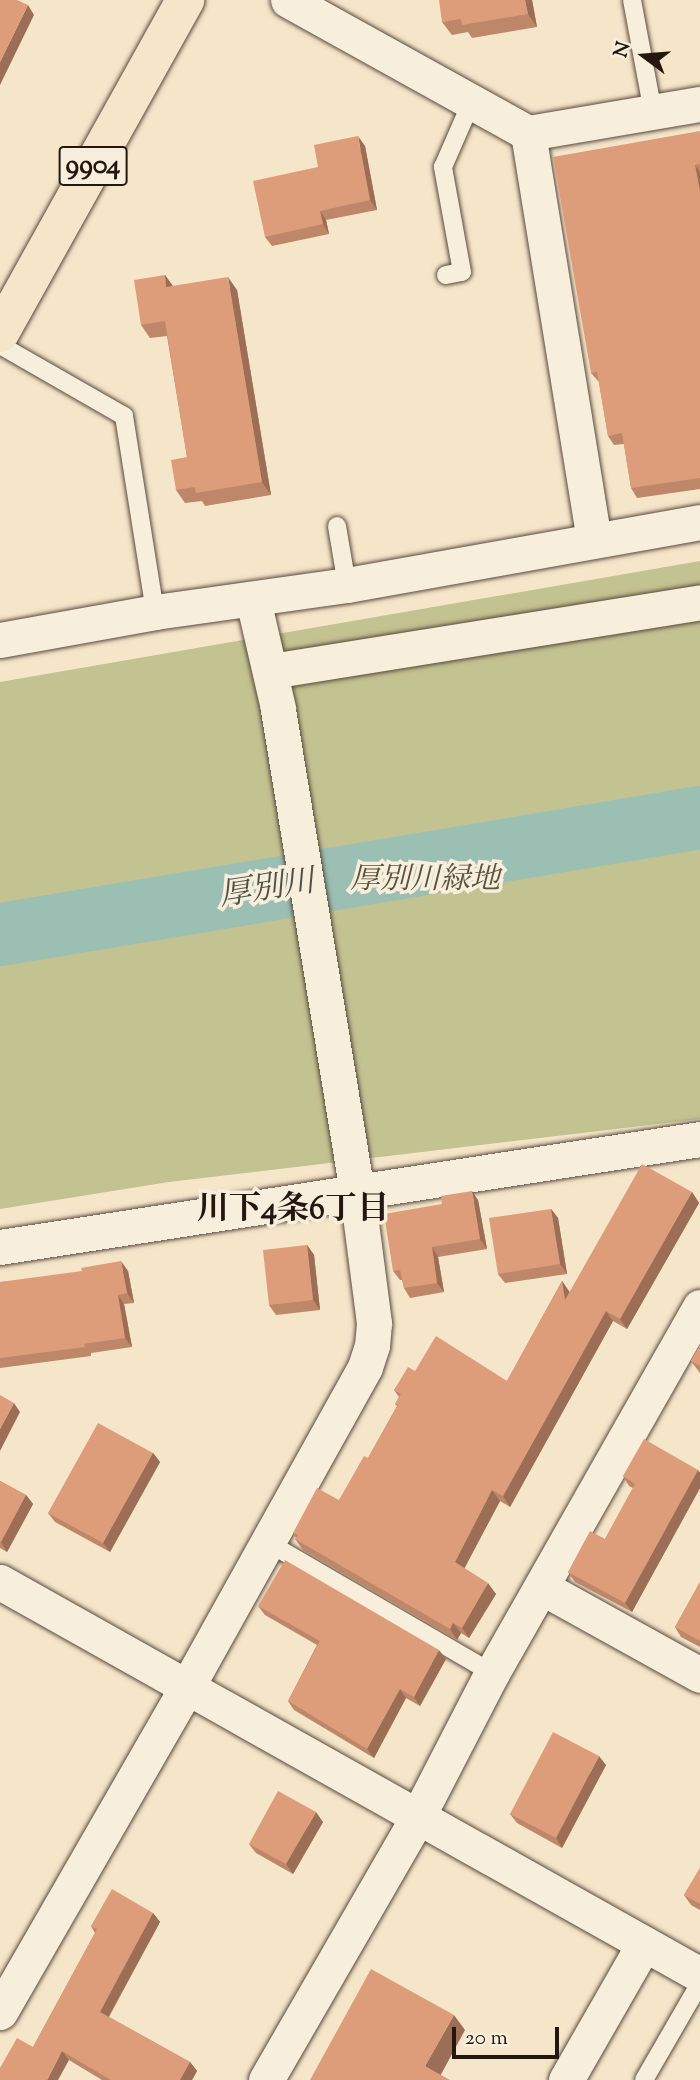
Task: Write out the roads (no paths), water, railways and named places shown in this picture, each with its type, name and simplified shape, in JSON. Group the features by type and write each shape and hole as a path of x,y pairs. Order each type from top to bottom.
{"main road":[{"name":"9904","path":"0,332 185,0"}],"street":[{"path":"288,0 528,133 700,104"},
{"path":"528,133 594,540"},
{"path":"0,639 155,611 253,600 700,522"},
{"path":"0,2012 187,1687 365,1367 372,1346 374,1323 357,1192 278,708 253,600"},
{"path":"271,671 700,602"},
{"path":"0,1247 700,1139"},
{"path":"266,2080 416,1818 492,1673 543,1588 700,1307"},
{"path":"0,1582 416,1818 700,1975"},
{"path":"543,1588 700,1675"},
{"path":"566,2080 644,1944"}],"lane":[{"path":"632,0 653,112"},
{"path":"446,275 462,271 443,167 471,103"},
{"path":"0,345 124,416 155,611"},
{"path":"337,526 347,584"},
{"path":"267,1542 492,1673"},
{"path":"644,2080 700,1983"}],"waterway":[{"name":"厚別川","path":"0,934 700,817"}],"district":[{"name":"川下4条6丁目","path":"293,1210"}],"park label":[{"name":"厚別川緑地","path":"425,881"}]}
